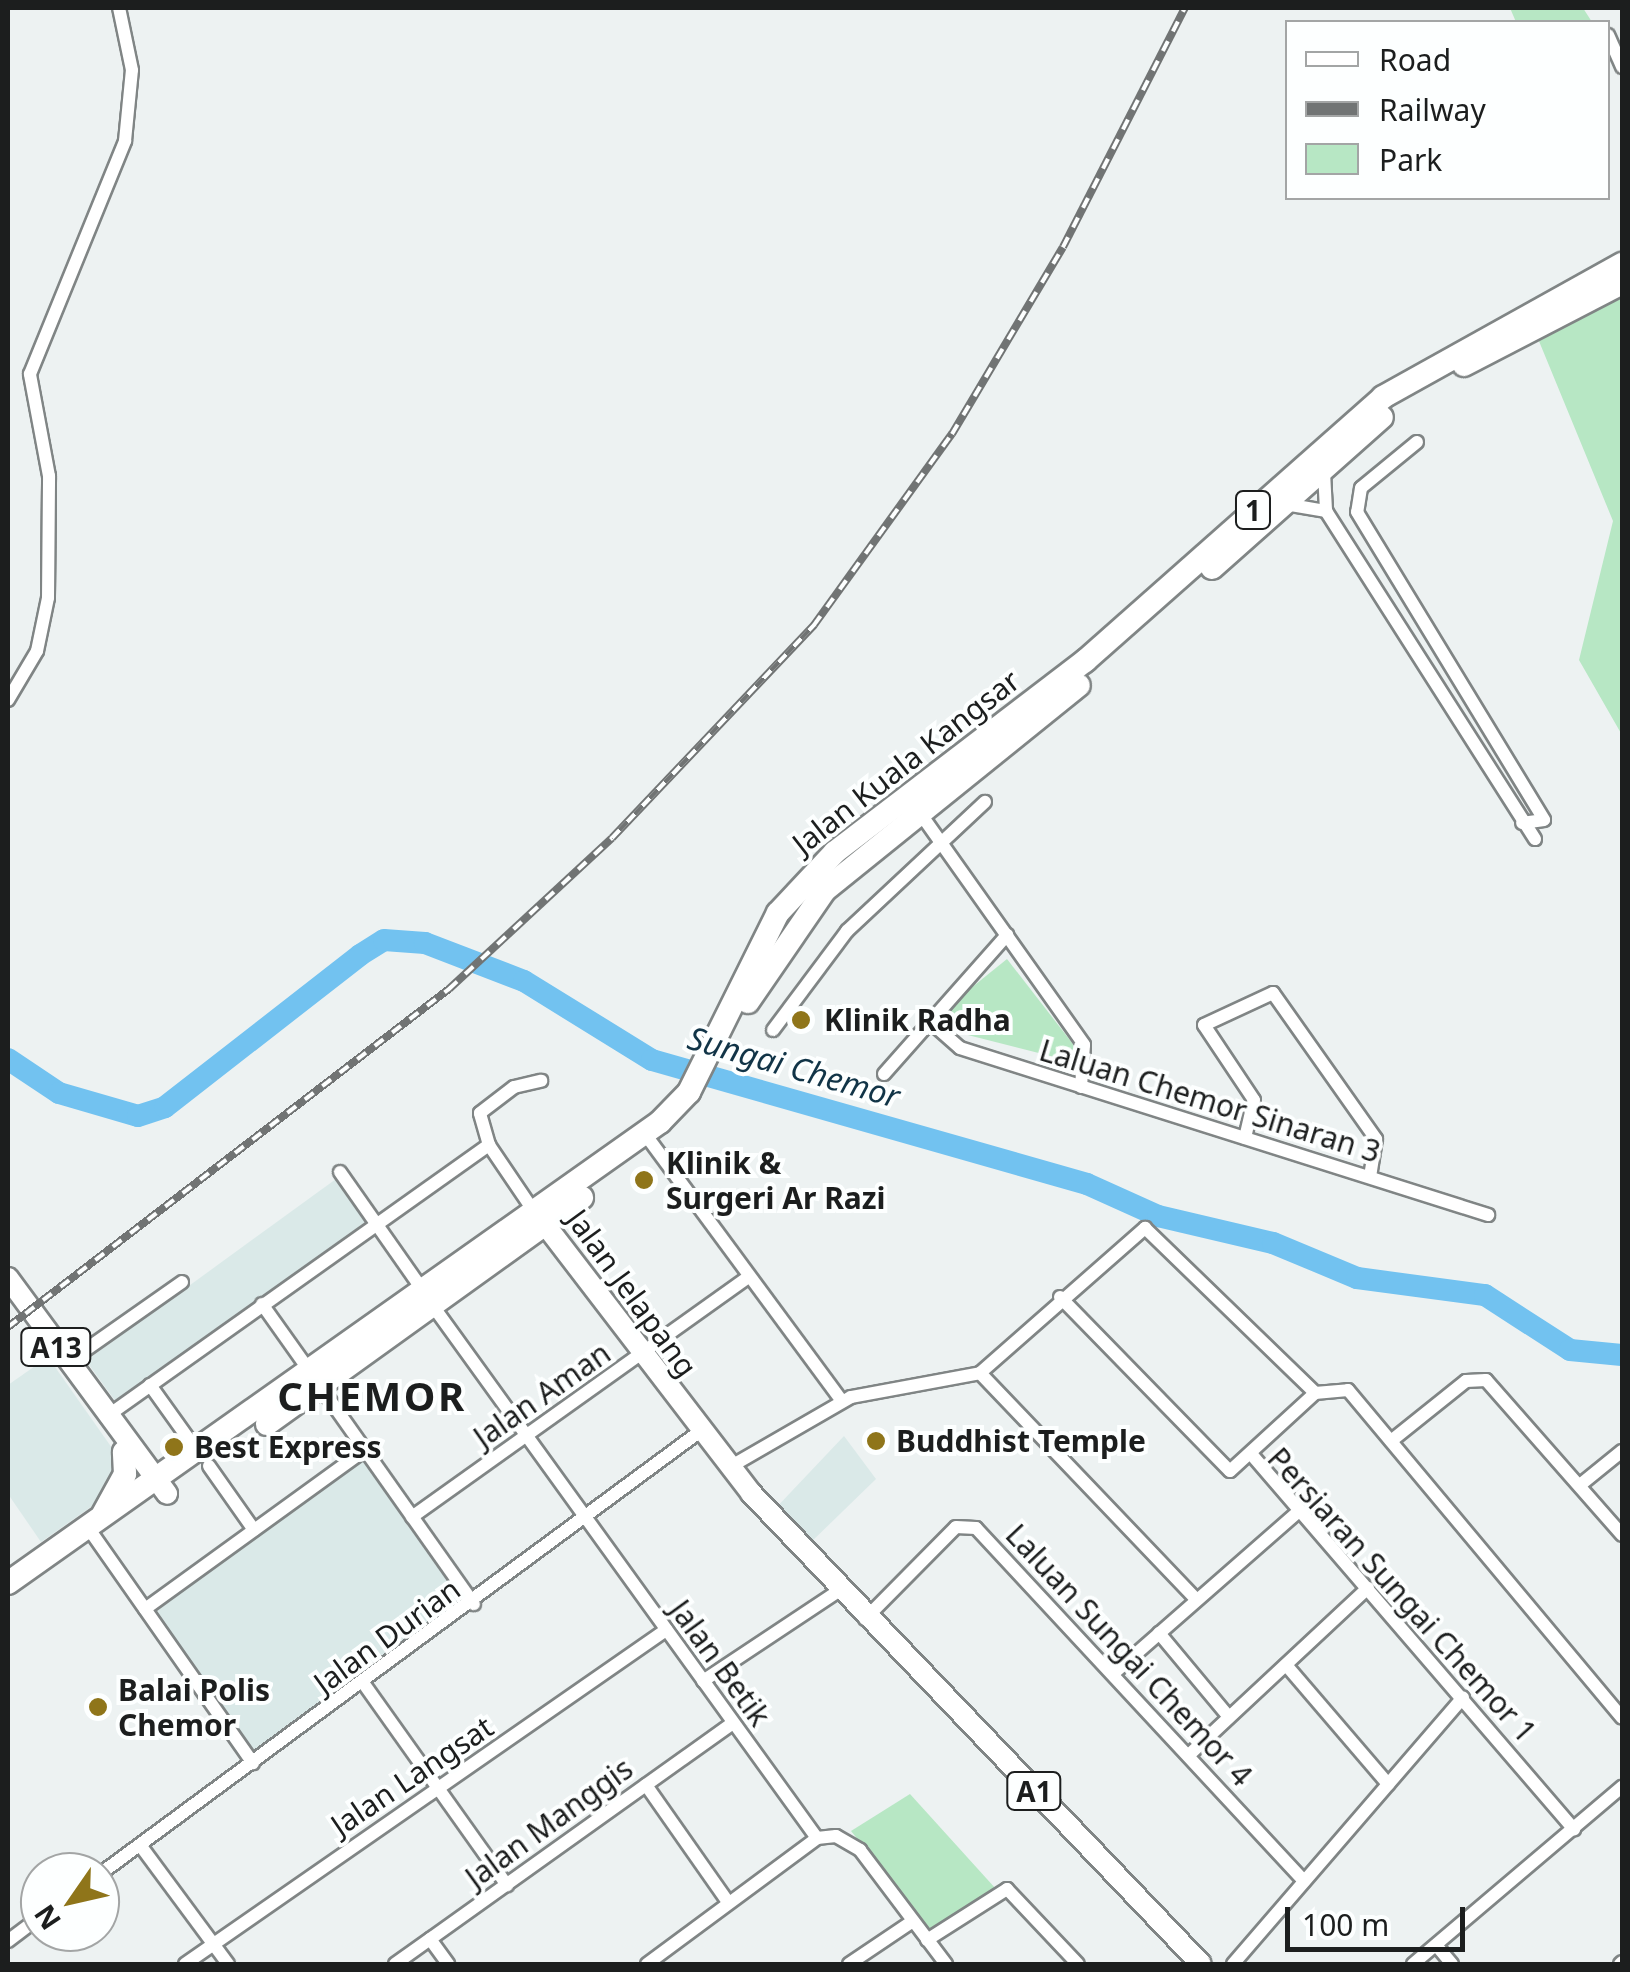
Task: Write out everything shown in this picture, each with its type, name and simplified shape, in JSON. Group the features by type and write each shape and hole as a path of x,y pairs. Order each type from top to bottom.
{"highway":[{"name":"Jalan Kuala Kangsar","path":"717,1052 764,937 809,876 1085,661 1363,412 1622,264"},
{"name":"Jalan Kuala Kangsar","path":"8,1583 204,1460 541,1222 649,1140 694,1094 796,923 920,813 1326,466 1423,388 1622,284"},
{"path":"809,876 895,817 920,813 951,764"},
{"path":"94,1532 118,1492 124,1452"},
{"name":"Jalan Kuala Kangsar","path":"8,1600 94,1532"}],"main road":[{"name":"Jalan Jelapang","path":"541,1222 635,1358 696,1435 864,1620 1192,1964"},
{"name":"A13","path":"8,1278 109,1414"},
{"path":"109,1414 124,1452 159,1491"},
{"path":"109,1414 159,1491"},
{"name":"Jalan Jelapang","path":"696,1435 838,1592"},
{"name":"Jalan Jelapang","path":"864,1620 1201,1964"}],"street":[{"path":"8,700 36,652 48,598 49,476 30,374 125,141 132,70 118,8"},
{"path":"1610,40 1622,67"},
{"path":"1418,442 1354,499 1384,556 1544,820 1522,823"},
{"path":"1326,466 1326,511 1534,839"},
{"path":"1284,504 1326,511"},
{"path":"1364,571 1384,556"},
{"path":"773,1030 820,960 937,838 985,802"},
{"path":"920,813 1088,1050 1081,1087"},
{"path":"884,1074 926,1018 1007,935"},
{"path":"1246,1138 1254,1100 1204,1025 1274,993 1376,1140 1370,1177"},
{"name":"Laluan Chemor Sinaran 3","path":"926,1018 960,1048 1488,1215"},
{"path":"541,1082 514,1087 480,1113 490,1146 541,1222"},
{"path":"649,1140 842,1401"},
{"path":"182,1282 74,1358 109,1414 490,1146"},
{"name":"Jalan Betik","path":"340,1172 817,1838"},
{"path":"728,1468 842,1401 980,1374 1060,1297 1145,1228 1315,1393"},
{"name":"Jalan Aman","path":"412,1517 748,1277"},
{"name":"Persiaran Sungai Chemor 1","path":"1060,1297 1225,1469 1252,1455 1574,1829"},
{"path":"262,1304 474,1604"},
{"path":"980,1374 1196,1599"},
{"path":"1391,1442 1466,1381 1486,1380 1622,1535"},
{"path":"150,1385 254,1530"},
{"path":"1252,1455 1315,1393 1348,1390 1622,1718"},
{"name":"Jalan Durian","path":"120,1860 474,1604 696,1435"},
{"path":"145,1609 365,1450"},
{"path":"1580,1485 1622,1451"},
{"path":"1114,1674 1300,1510"},
{"name":"Laluan Sungai Chemor 4","path":"864,1620 966,1525 1190,1752 1304,1882"},
{"path":"94,1532 254,1763"},
{"path":"1190,1752 1368,1588"},
{"path":"703,1681 838,1592"},
{"name":"Jalan Langsat","path":"186,1964 440,1791 666,1630"},
{"path":"1159,1632 1229,1717"},
{"path":"1286,1665 1388,1784"},
{"path":"364,1684 507,1884"},
{"path":"1233,1964 1463,1698"},
{"name":"Jalan Manggis","path":"395,1964 733,1723"},
{"path":"646,1785 728,1902"},
{"path":"1413,1964 1622,1788"},
{"path":"648,1964 817,1838 836,1836 860,1850 946,1964"},
{"path":"140,1845 228,1964"},
{"path":"928,1940 998,1892 1015,1892 1078,1964"},
{"path":"849,1964 913,1920"},
{"path":"430,1939 448,1964"},
{"path":"1436,1945 1452,1964"}],"shaded area":[{"path":"336,1179 367,1221 117,1403 86,1361"},
{"path":"48,1357 124,1465 98,1502 41,1542 8,1494 8,1385"},
{"path":"844,1436 876,1479 806,1547 773,1511"},
{"path":"365,1450 473,1605 246,1764 137,1609"}],"green space":[{"path":"1510,8 1583,8 1591,20 1515,20"},
{"path":"1622,283 1622,735 1579,660 1613,521 1534,329"},
{"path":"1007,959 1073,1044 1074,1062 956,1032 950,1005"},
{"path":"910,1794 996,1889 930,1929 851,1831"}],"waterway":[{"name":"Sungai Chemor","path":"8,1059 59,1093 138,1116 165,1107 384,940 425,943 524,981 652,1060 1087,1184 1158,1216 1273,1243 1357,1278 1485,1295 1570,1350 1622,1355"}],"railway":[{"path":"8,1327 449,989 612,838 814,625 952,434 1063,247 1185,8"}],"place":[{"name":"Klinik Radha","path":"801,1020"},
{"name":"Klinik & Surgeri Ar Razi","path":"644,1180"},
{"name":"Buddhist Temple","path":"876,1441"},
{"name":"Best Express","path":"174,1447"},
{"name":"Balai Polis Chemor","path":"98,1707"}],"district":[{"name":"CHEMOR","path":"372,1396"}]}
